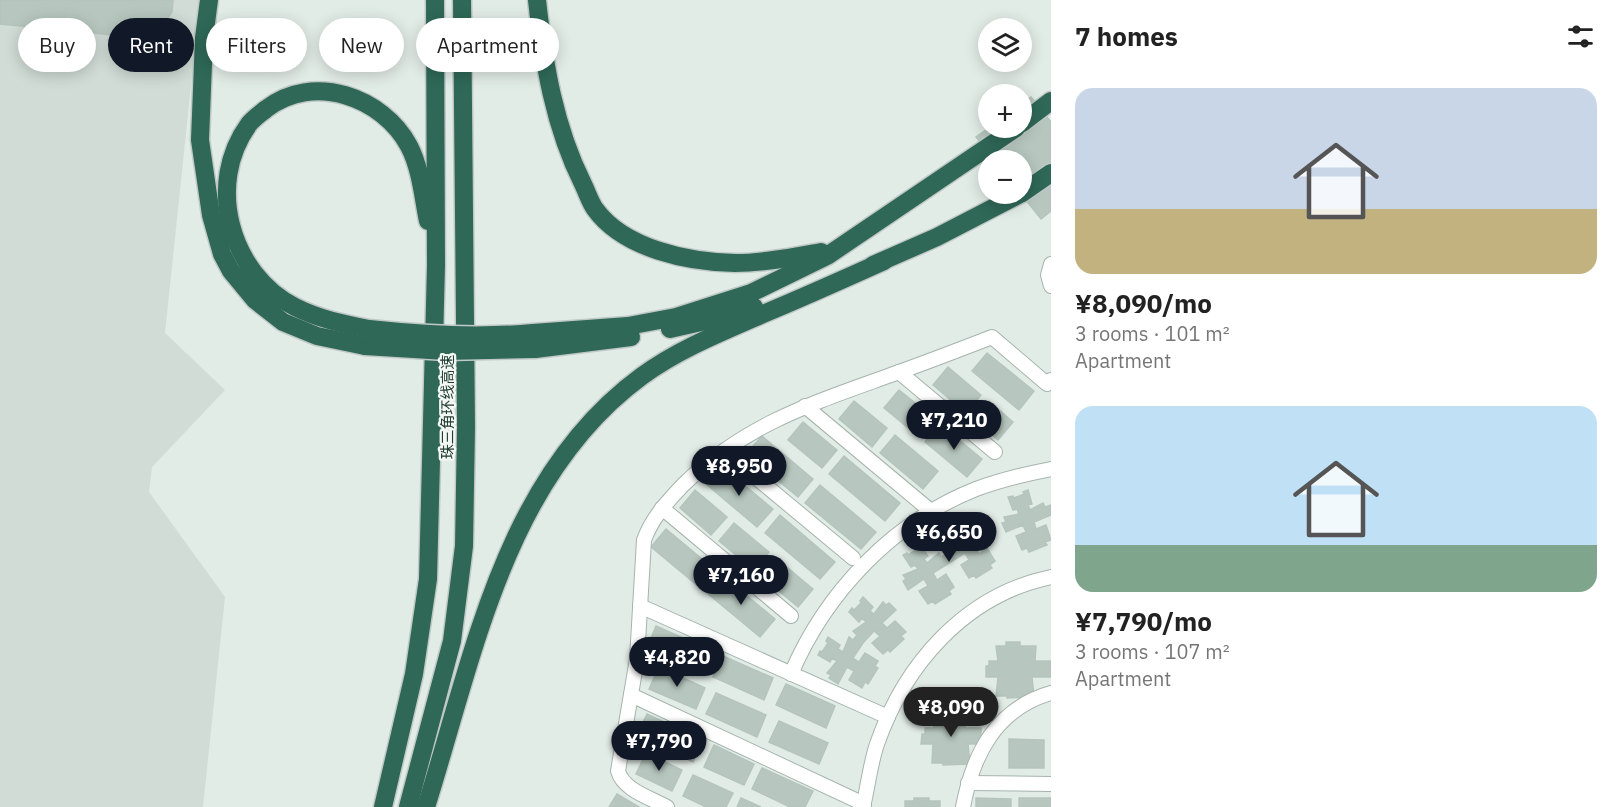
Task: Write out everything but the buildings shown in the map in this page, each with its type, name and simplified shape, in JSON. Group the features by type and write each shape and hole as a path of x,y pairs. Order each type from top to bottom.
{"highway":[{"path":"209,0 204,38 200,140 211,215 222,254 231,271 255,300 283,322 317,336 489,337 534,341 630,337 719,318 768,303 884,261"},
{"name":"珠三角环线高速","path":"383,807 414,674 428,579 436,265 435,0"},
{"name":"珠三角环线高速","path":"408,807 452,641 464,546 462,0"},
{"path":"537,0 544,61 554,105 575,168 595,209 624,236 662,251 696,260 736,263 786,258 837,249"},
{"path":"367,338 293,307 267,288 247,264 233,236 226,198 229,168 236,148 249,124 275,102 301,92 329,91 354,98 379,111 396,126 410,148 419,174 436,265"},
{"path":"1032,115 1051,101"},
{"path":"534,341 676,317 751,293 827,256 1001,138"},
{"path":"1032,186 1051,173"},
{"path":"426,807 474,647 505,563 537,493 583,430 612,401 642,376 678,354 947,232 1000,204"}],"street":[{"path":"1051,264 1048,275 1051,286"},
{"path":"668,807 628,786 619,775 618,766 637,659 644,540 650,524 662,508 691,478 724,451 762,426 805,406 992,337 1047,384 1051,380"},
{"path":"899,372 995,452"},
{"path":"805,406 932,512"},
{"path":"724,451 853,558"},
{"path":"791,674 820,618 844,585 872,556 903,530 974,490 1013,477 1051,469"},
{"path":"662,508 791,616"},
{"path":"631,695 863,806 871,765 888,717 910,675 926,653 945,633 990,600 1015,588 1051,577"},
{"path":"640,606 888,717"},
{"path":"963,807 968,783 982,748 1003,721 1031,701 1051,693"},
{"path":"968,783 1051,784"}],"shaded area":[{"path":"0,0 200,0 194,57 194,18 108,18 108,72 192,72 165,333 225,390 152,467 149,492 225,597 203,807 0,807"}]}
